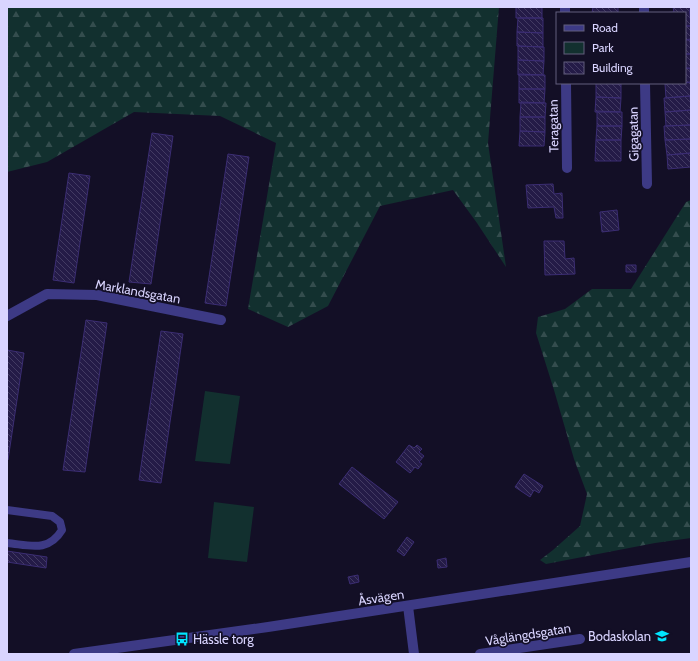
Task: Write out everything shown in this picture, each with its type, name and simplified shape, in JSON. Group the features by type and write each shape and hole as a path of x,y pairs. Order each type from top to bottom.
{"street":[{"name":"Teragatan","path":"566,84 567,168"},
{"name":"Gigagatan","path":"645,84 647,184"},
{"name":"Marklandsgatan","path":"7,316 47,294 97,295 221,320"},
{"name":"Åsvägen","path":"74,654 268,627 691,562"},
{"path":"408,606 414,654"},
{"name":"Våglängdsgatan","path":"480,654 580,639"}],"lane":[{"path":"7,510 52,516 60,522 62,530 57,538 50,544 38,547 7,543"}],"green space":[{"path":"7,7 499,7 488,143 506,267 453,190 380,206 328,306 288,327 248,309 276,143 220,116 134,112 47,162 7,172"},
{"path":"691,200 691,538 655,543 546,564 540,560 580,526 587,494 574,459 536,333 538,317 565,309 592,289 631,289 686,202"},
{"path":"205,391 240,396 230,464 195,461"},
{"path":"214,502 254,507 247,562 208,558"}],"building":[{"path":"516,7 542,7 542,18 516,18"},
{"path":"593,7 618,7 618,12 592,12"},
{"path":"673,7 689,7 691,26 686,26 686,12 674,12"},
{"path":"518,18 543,18 543,33 517,32"},
{"path":"686,26 691,26 691,40 686,40"},
{"path":"517,32 543,33 543,47 517,46"},
{"path":"690,39 691,54 686,54 686,40"},
{"path":"518,46 544,47 544,61 518,60"},
{"path":"686,54 691,54 691,69 686,68"},
{"path":"518,60 544,61 543,75 518,75"},
{"path":"686,68 690,68 691,82 686,83"},
{"path":"519,74 545,75 545,89 519,89"},
{"path":"686,82 691,82 691,97 666,98 665,84 686,84"},
{"path":"596,84 621,84 621,98 596,97"},
{"path":"519,89 545,89 544,103 519,103"},
{"path":"690,96 691,110 665,112 664,98"},
{"path":"596,97 621,98 620,112 595,112"},
{"path":"521,102 546,103 545,117 520,117"},
{"path":"691,110 691,125 666,126 665,112"},
{"path":"597,111 622,112 622,126 597,126"},
{"path":"520,117 545,117 545,132 520,131"},
{"path":"691,125 691,139 665,140 664,126"},
{"path":"597,126 622,126 621,140 596,140"},
{"path":"520,131 545,132 544,146 519,146"},
{"path":"152,133 173,136 151,284 129,282"},
{"path":"691,139 691,153 667,155 665,140"},
{"path":"596,140 621,140 621,161 595,161"},
{"path":"691,153 691,167 668,169 667,155"},
{"path":"228,154 249,157 226,306 205,303"},
{"path":"69,173 90,176 74,283 53,280"},
{"path":"553,184 554,194 562,193 563,218 556,218 554,207 528,208 526,185"},
{"path":"617,210 619,230 602,232 600,212"},
{"path":"544,241 564,241 565,259 574,258 575,274 545,275"},
{"path":"626,265 636,265 636,272 626,272"},
{"path":"86,320 107,323 85,472 63,470"},
{"path":"161,331 183,334 161,483 139,480"},
{"path":"7,350 24,353 8,460 7,460"},
{"path":"409,445 414,448 417,445 422,449 419,452 424,456 419,462 422,464 418,469 415,467 410,473 396,462"},
{"path":"352,467 398,502 384,519 339,484"},
{"path":"524,474 543,486 539,493 534,490 530,497 515,487"},
{"path":"407,537 414,542 404,556 397,551"},
{"path":"7,551 47,557 46,568 7,562"},
{"path":"446,558 447,567 438,568 437,560"},
{"path":"358,575 359,582 350,584 348,577"}],"place":[{"name":"Bodaskolan","path":"662,636"},
{"name":"Hässle torg","path":"182,639"}]}
